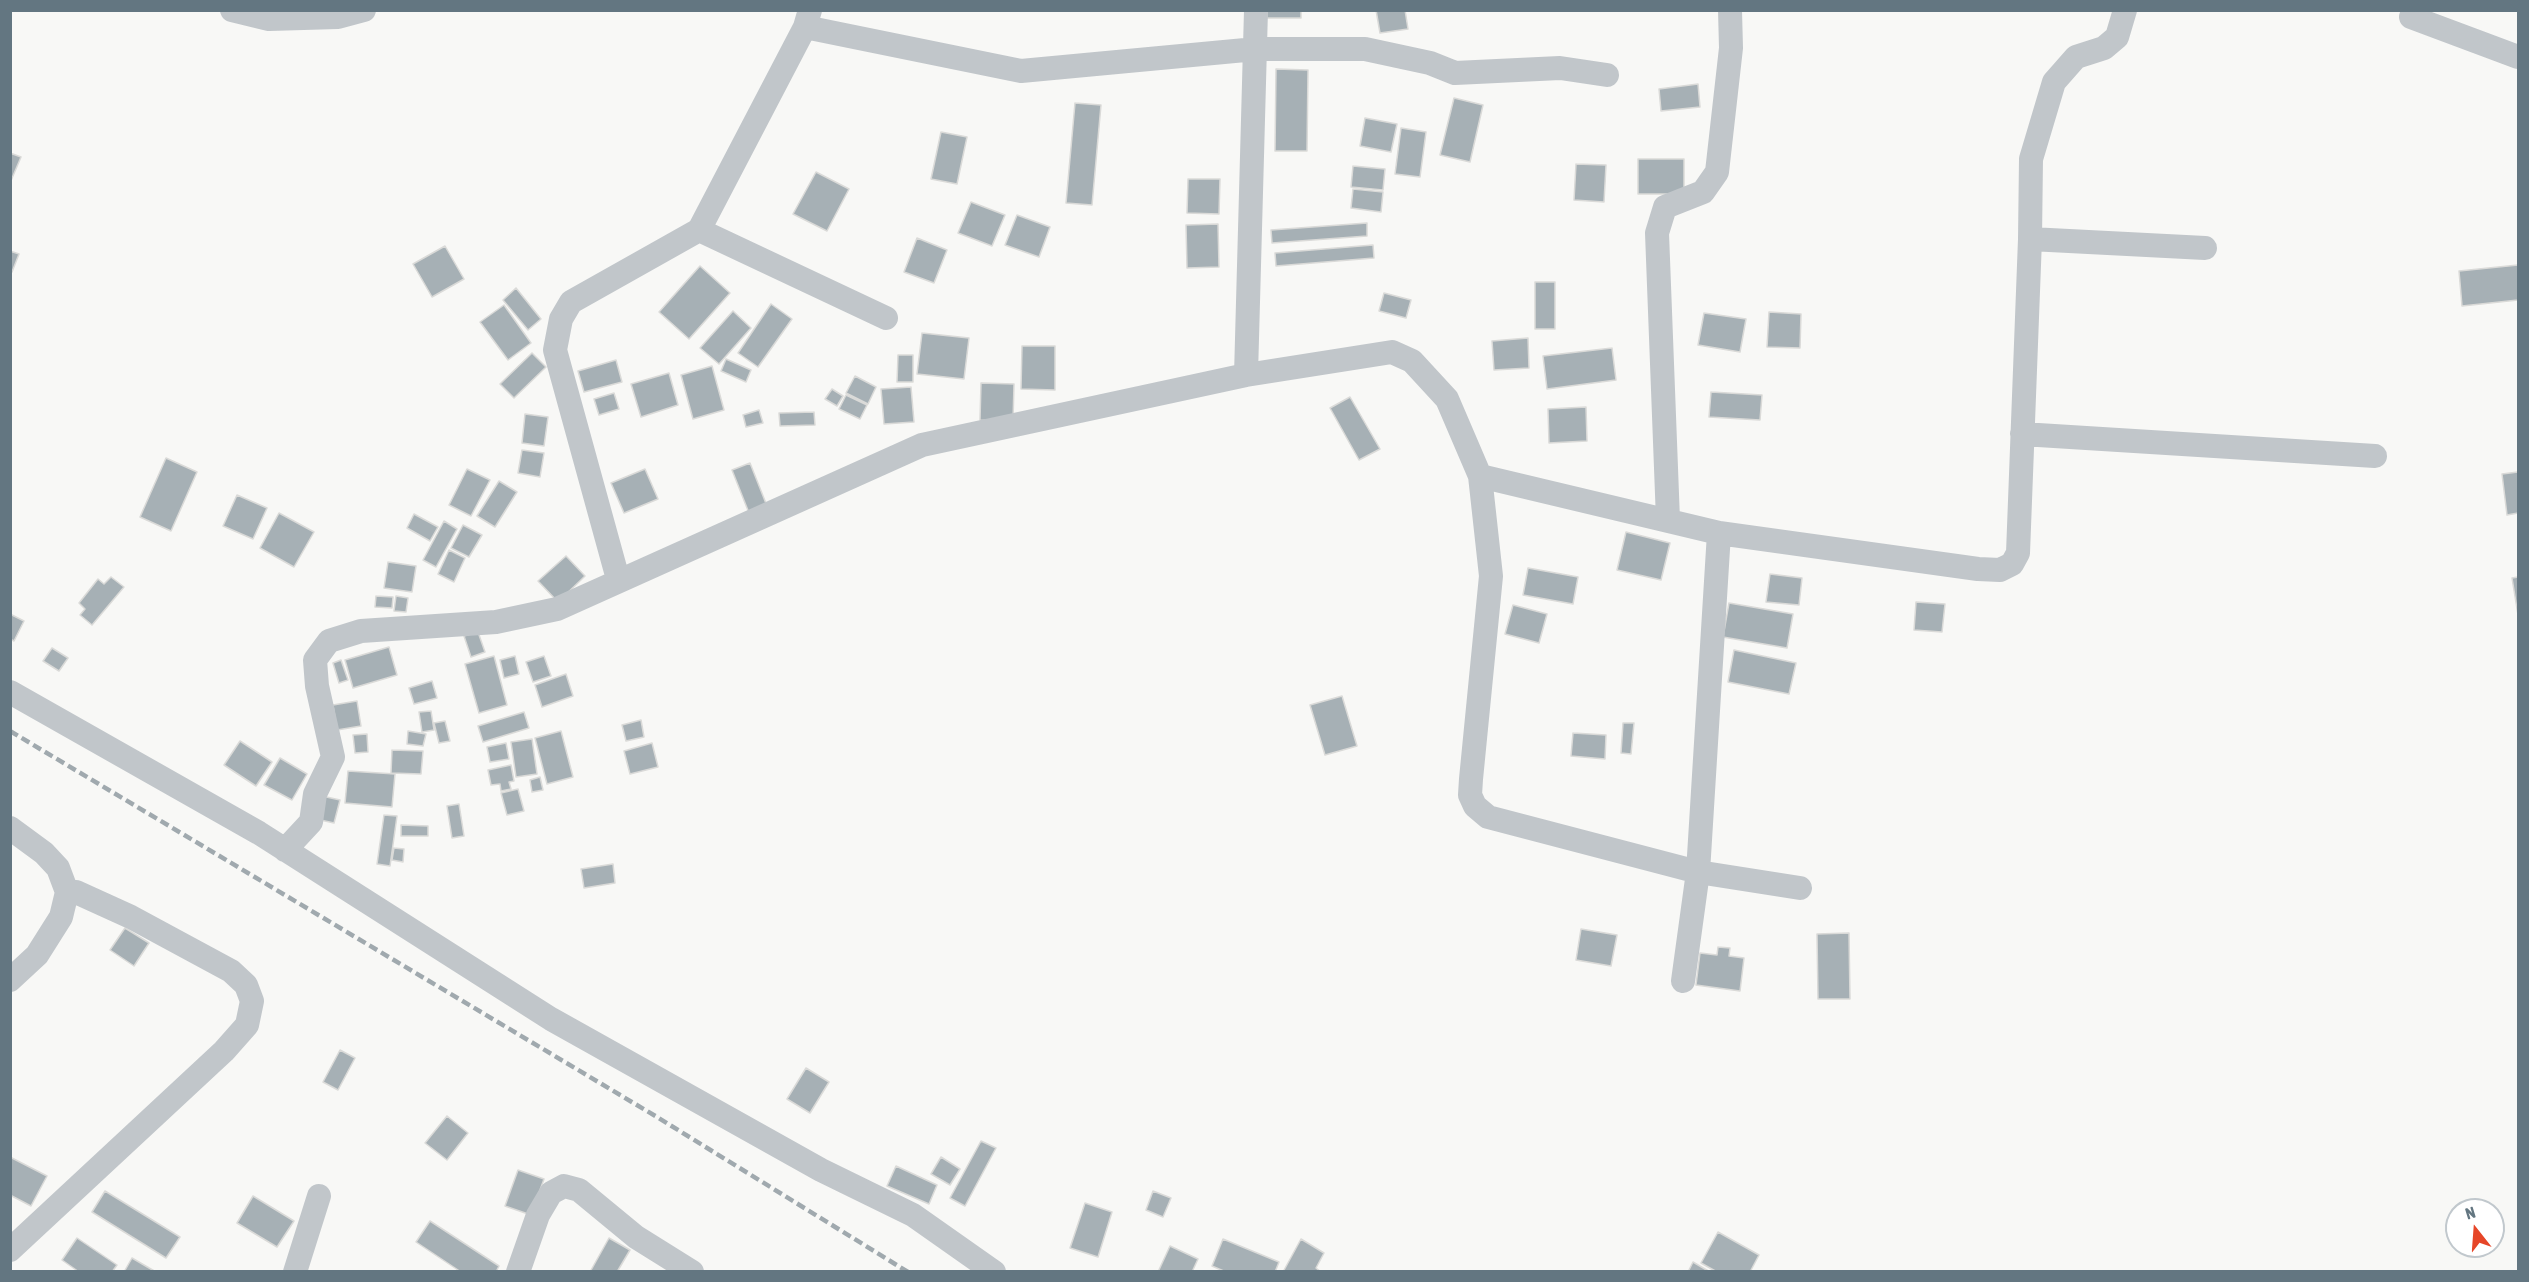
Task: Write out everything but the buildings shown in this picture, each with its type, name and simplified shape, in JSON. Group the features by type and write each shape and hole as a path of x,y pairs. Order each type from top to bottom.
{"street":[{"path":"232,10 269,19 338,17 364,10"},
{"path":"1246,375 1256,10"},
{"path":"1668,520 1657,233 1665,207 1703,192 1717,172 1731,48 1730,10"},
{"path":"1480,476 1719,533 1978,569 2000,570 2012,564 2018,553 2031,159 2054,81 2076,57 2104,48 2118,37 2125,10"},
{"path":"2411,17 2518,57"},
{"path":"618,579 555,350 561,319 571,302 699,230 808,19 1021,71 1256,49 1365,49 1430,63 1455,73 1560,68 1607,75"},
{"path":"699,230 886,318"},
{"path":"2030,239 2205,248"},
{"path":"285,850 311,822 315,794 333,757 317,686 315,660 329,641 362,631 496,622 557,609 618,579 922,445 1246,375 1392,352 1412,362 1447,399 1480,476 1491,576 1471,779 1470,795 1475,806 1488,817 1698,872 1800,888"},
{"path":"2022,434 2375,456"},
{"path":"1683,981 1698,872 1719,533"},
{"path":"10,692 285,850 551,1019 821,1170 913,1215 994,1272"},
{"path":"10,828 58,868 67,892 61,917 37,955 10,980"},
{"path":"10,1250 224,1052 247,1024 252,1001 246,985 231,971 131,917 76,892 67,892"},
{"path":"518,1272 538,1215 551,1193 564,1186 579,1190 636,1236 692,1272"},
{"path":"295,1272 319,1196"}],"railway":[{"path":"10,731 657,1117 908,1272"}]}
